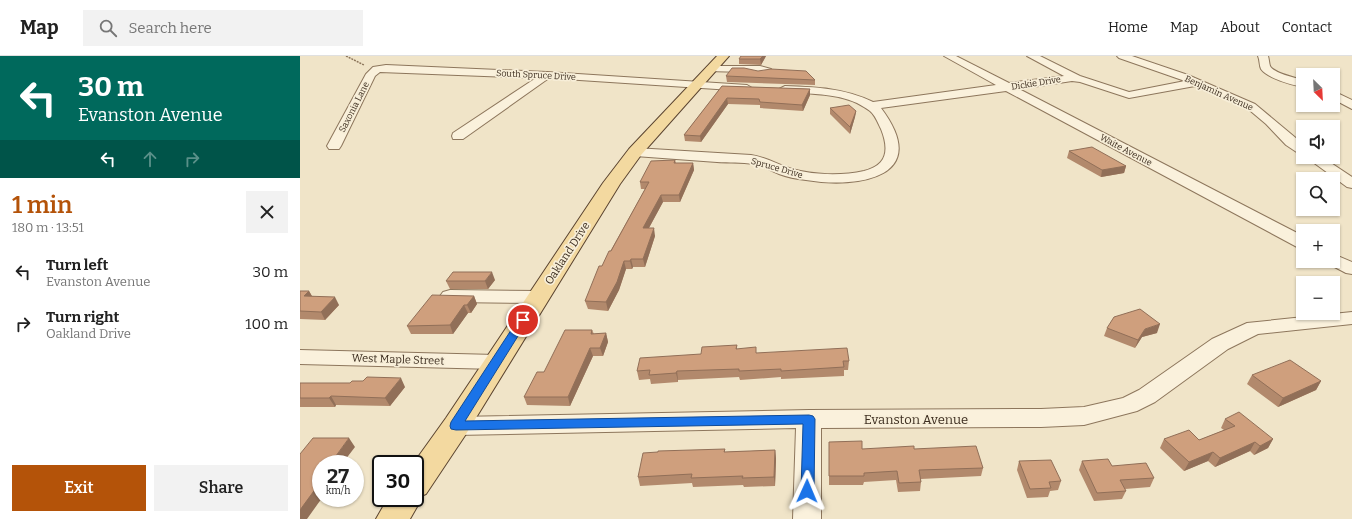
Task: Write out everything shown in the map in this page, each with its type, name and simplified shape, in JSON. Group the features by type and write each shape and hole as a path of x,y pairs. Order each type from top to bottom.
{"main road":[{"name":"Oakland Drive","path":"424,472 456,426 612,183 635,152 717,63"},
{"path":"392,519 400,507"}],"street":[{"name":"Waite Avenue","path":"949,56 1296,239"},
{"path":"1032,56 1078,78"},
{"name":"Benjamin Avenue","path":"1122,56 1198,82 1251,106 1270,121 1296,145"},
{"path":"1263,56 1265,67 1268,70 1296,82"},
{"path":"717,63 750,70"},
{"name":"South Spruce Drive","path":"377,69 547,76 695,86"},
{"name":"Saxonia Lane","path":"334,146 371,74 377,69"},
{"path":"458,136 547,76"},
{"name":"Dickie Drive","path":"872,106 1063,79 1078,78 1091,81 1122,94 1129,95 1198,82"},
{"path":"695,86 823,91 837,93 872,106"},
{"path":"1340,98 1352,105"},
{"name":"Spruce Drive","path":"635,152 757,160 786,172 806,176 830,178 869,174 882,169 890,163 893,145 890,134 878,112 872,106"},
{"path":"1323,164 1352,184"},
{"path":"1340,263 1352,269"},
{"path":"439,296 538,297"},
{"name":"Evanston Avenue","path":"456,426 809,419 1041,418 1084,416 1129,405 1148,396 1220,344 1254,328 1352,318"},
{"name":"West Maple Street","path":"300,357 496,362"},
{"path":"807,519 809,419"}],"building":[{"path":"741,56 763,56 760,59 739,59"},
{"path":"732,68 744,68 758,71 771,69 806,71 815,80 726,76"},
{"path":"722,86 810,89 802,105 760,102 759,99 727,98 700,136 684,135"},
{"path":"849,105 856,111 850,127 830,108"},
{"path":"1092,147 1126,166 1102,170 1069,151"},
{"path":"675,160 674,163 693,163 679,195 661,195 643,228 654,228 643,259 631,259 630,261 624,261 617,282 606,302 585,301 599,266 602,266 609,251 611,251 649,182 640,182 651,161"},
{"path":"453,272 492,272 485,281 446,281"},
{"path":"300,291 309,291 304,296 335,297 321,312 300,311"},
{"path":"432,295 474,296 467,305 464,305 450,325 407,326"},
{"path":"1140,309 1160,324 1145,329 1138,340 1107,328 1114,317"},
{"path":"565,330 592,330 591,334 606,333 600,348 590,348 568,397 524,397 537,372 544,372"},
{"path":"737,345 736,349 756,347 756,353 847,348 849,361 843,361 844,367 781,371 781,369 739,371 739,369 677,371 676,373 649,375 650,370 637,371 640,358 701,354 702,347"},
{"path":"1290,360 1321,381 1283,398 1252,375"},
{"path":"367,377 401,378 385,398 331,396 329,398 300,398 300,383 350,383 352,381 363,381"},
{"path":"1239,412 1273,439 1260,446 1255,442 1220,458 1213,452 1189,462 1164,439 1189,430 1199,440 1235,426 1225,419"},
{"path":"313,438 349,438 337,455 312,455 312,494 300,510 300,454"},
{"path":"862,441 862,449 914,446 914,449 976,446 983,468 919,470 921,482 899,483 897,471 864,473 864,476 829,476 829,442"},
{"path":"725,449 724,452 775,450 774,477 742,478 743,476 691,478 692,474 638,477 643,453 658,451"},
{"path":"1108,459 1112,466 1146,463 1154,478 1120,480 1126,491 1097,493 1082,461"},
{"path":"1051,460 1061,481 1049,482 1051,488 1030,489 1019,461"}],"route":[{"path":"523,320 456,426 809,419 807,491"}]}
